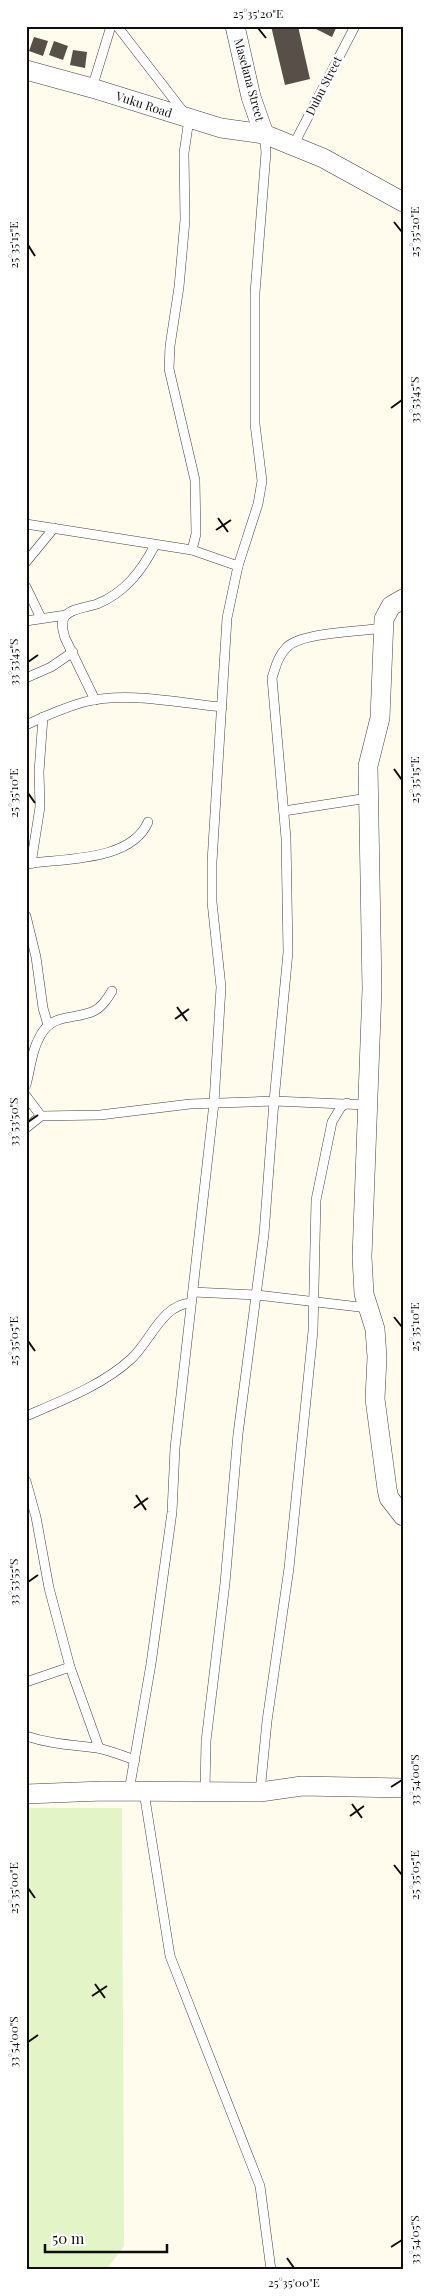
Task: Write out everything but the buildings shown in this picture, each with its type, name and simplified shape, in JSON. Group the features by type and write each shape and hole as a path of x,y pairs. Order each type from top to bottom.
{"street":[{"name":"Maselana Street","path":"235,26 251,97 264,134"},
{"name":"Vuku Road","path":"26,70 92,88 221,128 264,134"},
{"path":"264,134 323,158 403,202"},
{"path":"403,599 388,611 382,628 380,718 368,760 372,989 362,1257 364,1294 375,1329 377,1357 375,1399 387,1489 395,1508 403,1516"},
{"path":"26,1794 205,1790 260,1792 290,1786 403,1788"}],"lane":[{"path":"92,88 111,26"},
{"path":"117,26 189,119 184,153 183,239 169,369 195,480 196,534 192,550"},
{"name":"Dubu Street","path":"293,146 355,26"},
{"path":"264,134 266,152 255,293 254,333 255,424 262,481 258,504 238,566 227,618 212,862 212,902 221,987 214,1103 175,1448 172,1512 151,1664 135,1760 137,1792 170,1956 260,2186 271,2270"},
{"path":"26,524 192,550 238,566"},
{"path":"26,562 54,528"},
{"path":"26,621 66,615 100,603 121,590 135,577 155,545"},
{"path":"26,587 41,618"},
{"path":"66,615 62,629 94,700"},
{"path":"205,1790 206,1741 225,1583 238,1434 264,1234 288,952 288,886 284,811 271,684 278,658 289,645 299,640 343,632 382,628"},
{"path":"26,678 51,667 73,652"},
{"path":"26,725 56,711 94,700 136,699 222,707"},
{"path":"43,717 39,772 40,808 28,864 71,861 126,846 138,836 148,822"},
{"path":"284,811 368,798"},
{"path":"26,916 36,957 43,1008 48,1025"},
{"path":"26,1085 37,1042 48,1025 64,1018 96,1010 112,991"},
{"path":"26,1096 41,1116"},
{"path":"26,1128 41,1116 100,1114 214,1103 274,1101 367,1104"},
{"path":"260,1792 266,1721 289,1568 315,1303 316,1200 332,1122 338,1111 347,1103"},
{"path":"193,1292 257,1295 368,1308"},
{"path":"26,1416 73,1395 115,1371 132,1359 167,1314 179,1306 191,1303"},
{"path":"26,1481 36,1517 49,1588 70,1667 99,1748"},
{"path":"26,1682 70,1667"},
{"path":"26,1736 51,1743 99,1748 135,1760"}],"green space":[{"path":"26,1808 122,1808 124,2246 106,2270 26,2270"}]}
